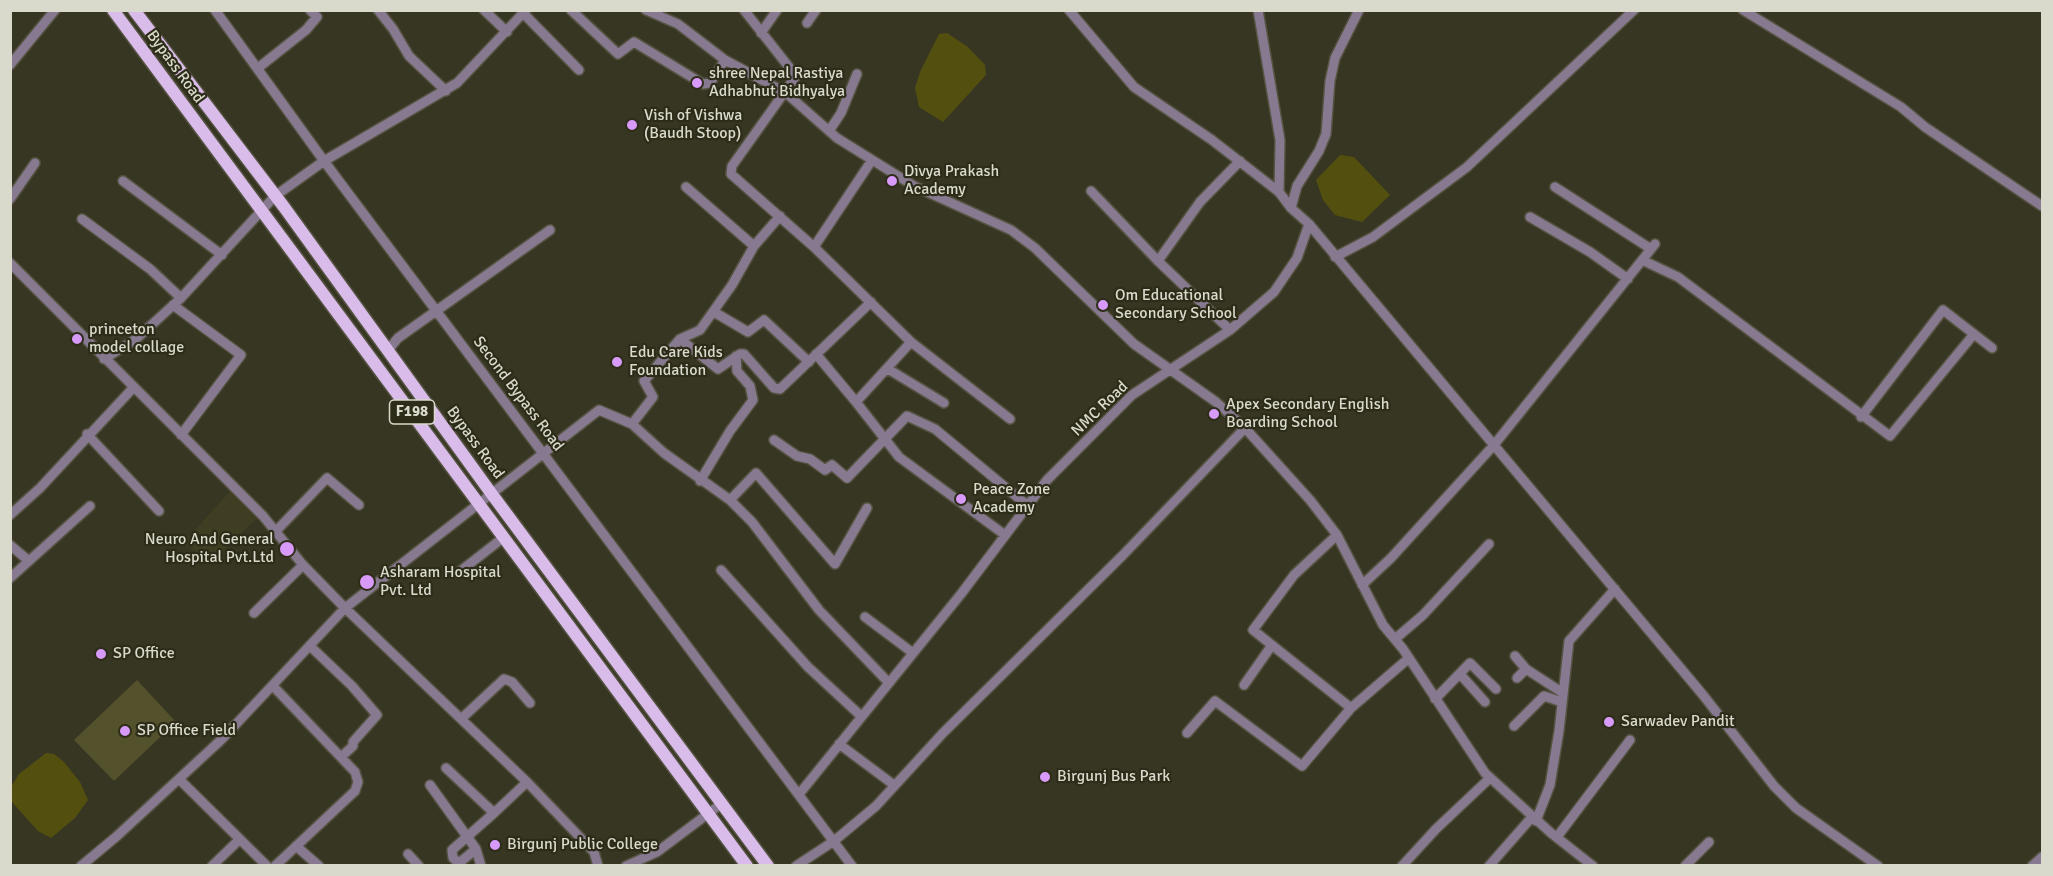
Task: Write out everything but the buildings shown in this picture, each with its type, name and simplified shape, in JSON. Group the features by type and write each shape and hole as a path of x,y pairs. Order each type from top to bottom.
{"main road":[{"name":"Bypass Road","path":"113,10 747,866"},
{"name":"Bypass Road","path":"134,10 275,196 491,493 768,866"},
{"path":"178,100 194,89"}],"street":[{"path":"10,65 55,10"},
{"name":"Second Bypass Road","path":"215,10 324,161 834,841"},
{"path":"378,10 393,29 409,56 446,91"},
{"path":"484,10 507,32"},
{"path":"571,10 618,54 634,42 703,84 710,83 726,60"},
{"path":"646,10 678,24 726,60 786,93 829,131 914,186 1011,231 1035,248 1134,344 1216,402 1245,428 1310,500 1337,535 1383,625 1409,658 1491,778 1534,819 1593,866"},
{"path":"744,10 796,76 730,171 814,247 911,342 1010,419"},
{"path":"761,33 777,10"},
{"path":"807,23 816,10"},
{"path":"1069,10 1134,87 1279,192 1615,589 1703,695 1774,786 1796,808 1878,866"},
{"path":"1258,10 1280,140 1279,192"},
{"path":"1291,208 1297,186 1319,151 1326,134 1330,81 1335,58 1359,10"},
{"path":"1335,257 1373,237 1467,167 1634,10"},
{"path":"1743,10 1901,107 1925,127 2043,206"},
{"path":"104,359 136,339 177,302 275,196 324,161 446,91 471,71 524,12 579,70"},
{"path":"258,68 276,56 317,13"},
{"path":"829,131 841,114 857,74"},
{"path":"814,247 872,160"},
{"path":"1158,261 1200,202 1240,162"},
{"path":"10,198 35,163"},
{"path":"123,181 222,255"},
{"path":"686,187 754,246"},
{"path":"1362,585 1391,558 1494,445 1653,246 1555,187"},
{"path":"1091,191 1158,261 1230,330"},
{"path":"632,424 654,397 644,381 680,339 700,330 714,312 754,246 780,216"},
{"path":"1530,217 1590,252 1628,279"},
{"path":"82,219 150,269 177,302 241,355 181,435"},
{"name":"NMC Road","path":"800,793 961,594 1047,480 1132,395 1230,330 1274,292 1297,258 1308,224"},
{"path":"388,351 398,338 550,230"},
{"path":"1642,260 1678,277 1800,367 1861,417 1890,436 1974,334"},
{"path":"10,264 276,531 303,565 345,608 527,782 594,852 598,866"},
{"path":"680,339 718,369 731,363 736,356 744,354 777,390 871,302"},
{"path":"1861,417 1943,310 1992,348"},
{"path":"714,312 748,332 764,320 809,362"},
{"path":"856,402 911,342"},
{"path":"816,354 899,457 1005,535"},
{"path":"700,481 730,431 753,400 750,386 737,371 736,356"},
{"path":"888,369 944,403"},
{"path":"10,515 40,488 87,434 133,388"},
{"path":"81,866 179,778 273,686 345,608 478,502 599,410 632,424 700,481 730,500 752,522 819,610 889,683"},
{"path":"774,440 797,456 810,459 825,471 832,465 847,478 907,416 935,429 1028,506"},
{"path":"796,866 834,841 876,806 1245,428"},
{"path":"87,434 159,511"},
{"path":"730,500 756,473 835,564 867,508"},
{"path":"276,531 327,478 359,505"},
{"path":"10,578 90,506"},
{"path":"1337,535 1294,575 1253,630 1351,708"},
{"path":"458,573 504,537"},
{"path":"1395,639 1423,615 1489,544"},
{"path":"10,545 29,561"},
{"path":"254,614 303,565"},
{"path":"721,570 808,667 861,716"},
{"path":"1489,866 1534,819 1550,785 1569,641 1615,589"},
{"path":"865,617 913,653"},
{"path":"1245,685 1272,645"},
{"path":"310,646 352,686 376,715 353,742 353,746 341,757"},
{"path":"1515,656 1526,669 1563,698"},
{"path":"1187,733 1215,701 1302,766 1351,708 1409,658"},
{"path":"1435,699 1470,663 1496,689"},
{"path":"1516,678 1526,669"},
{"path":"1460,674 1485,702"},
{"path":"461,719 504,679 512,682 530,704"},
{"path":"273,686 355,772 358,782 355,791 275,866"},
{"path":"1514,726 1544,696 1563,698"},
{"path":"1557,837 1630,740"},
{"path":"839,744 894,785"},
{"path":"446,768 495,813"},
{"path":"179,778 267,866"},
{"path":"1402,866 1436,829 1491,778"},
{"path":"476,849 459,863 453,858 452,850 468,838 527,782"},
{"path":"430,785 476,849 481,866"},
{"path":"626,866 657,852 721,804"},
{"path":"212,866 240,839"},
{"path":"834,841 852,866"},
{"path":"1685,866 1708,842"},
{"path":"296,846 319,866"},
{"path":"408,854 419,866"},
{"path":"2031,866 2043,857"},
{"path":"446,866 453,858"}],"shaded area":[{"path":"947,33 968,47 985,65 986,75 943,122 919,107 915,88 920,72 939,34"},
{"path":"1340,155 1354,157 1390,195 1362,222 1335,215 1323,200 1316,180"},
{"path":"232,489 259,516 211,563 183,543"},
{"name":"SP Office Field","path":"137,680 176,722 114,781 74,740"},
{"path":"46,753 54,754 64,762 80,782 88,800 75,818 51,838 38,831 11,801 11,787 19,774"}],"place":[{"name":"shree Nepal Rastiya Adhabhut Bidhyalya","path":"697,83"},
{"name":"Vish of Vishwa (Baudh Stoop)","path":"632,125"},
{"name":"Divya Prakash Academy","path":"892,181"},
{"name":"Om Educational Secondary School","path":"1103,305"},
{"name":"princeton model collage","path":"77,339"},
{"name":"Edu Care Kids Foundation","path":"617,362"},
{"name":"Apex Secondary English Boarding School","path":"1214,414"},
{"name":"Peace Zone Academy","path":"961,499"},
{"name":"Neuro And General Hospital Pvt.Ltd","path":"287,549"},
{"name":"Asharam Hospital Pvt. Ltd","path":"367,582"},
{"name":"SP Office","path":"101,654"},
{"name":"Sarwadev Pandit","path":"1609,722"},
{"name":"SP Office Field","path":"125,731"},
{"name":"Birgunj Bus Park","path":"1045,777"},
{"name":"Birgunj Public College","path":"495,845"}]}
